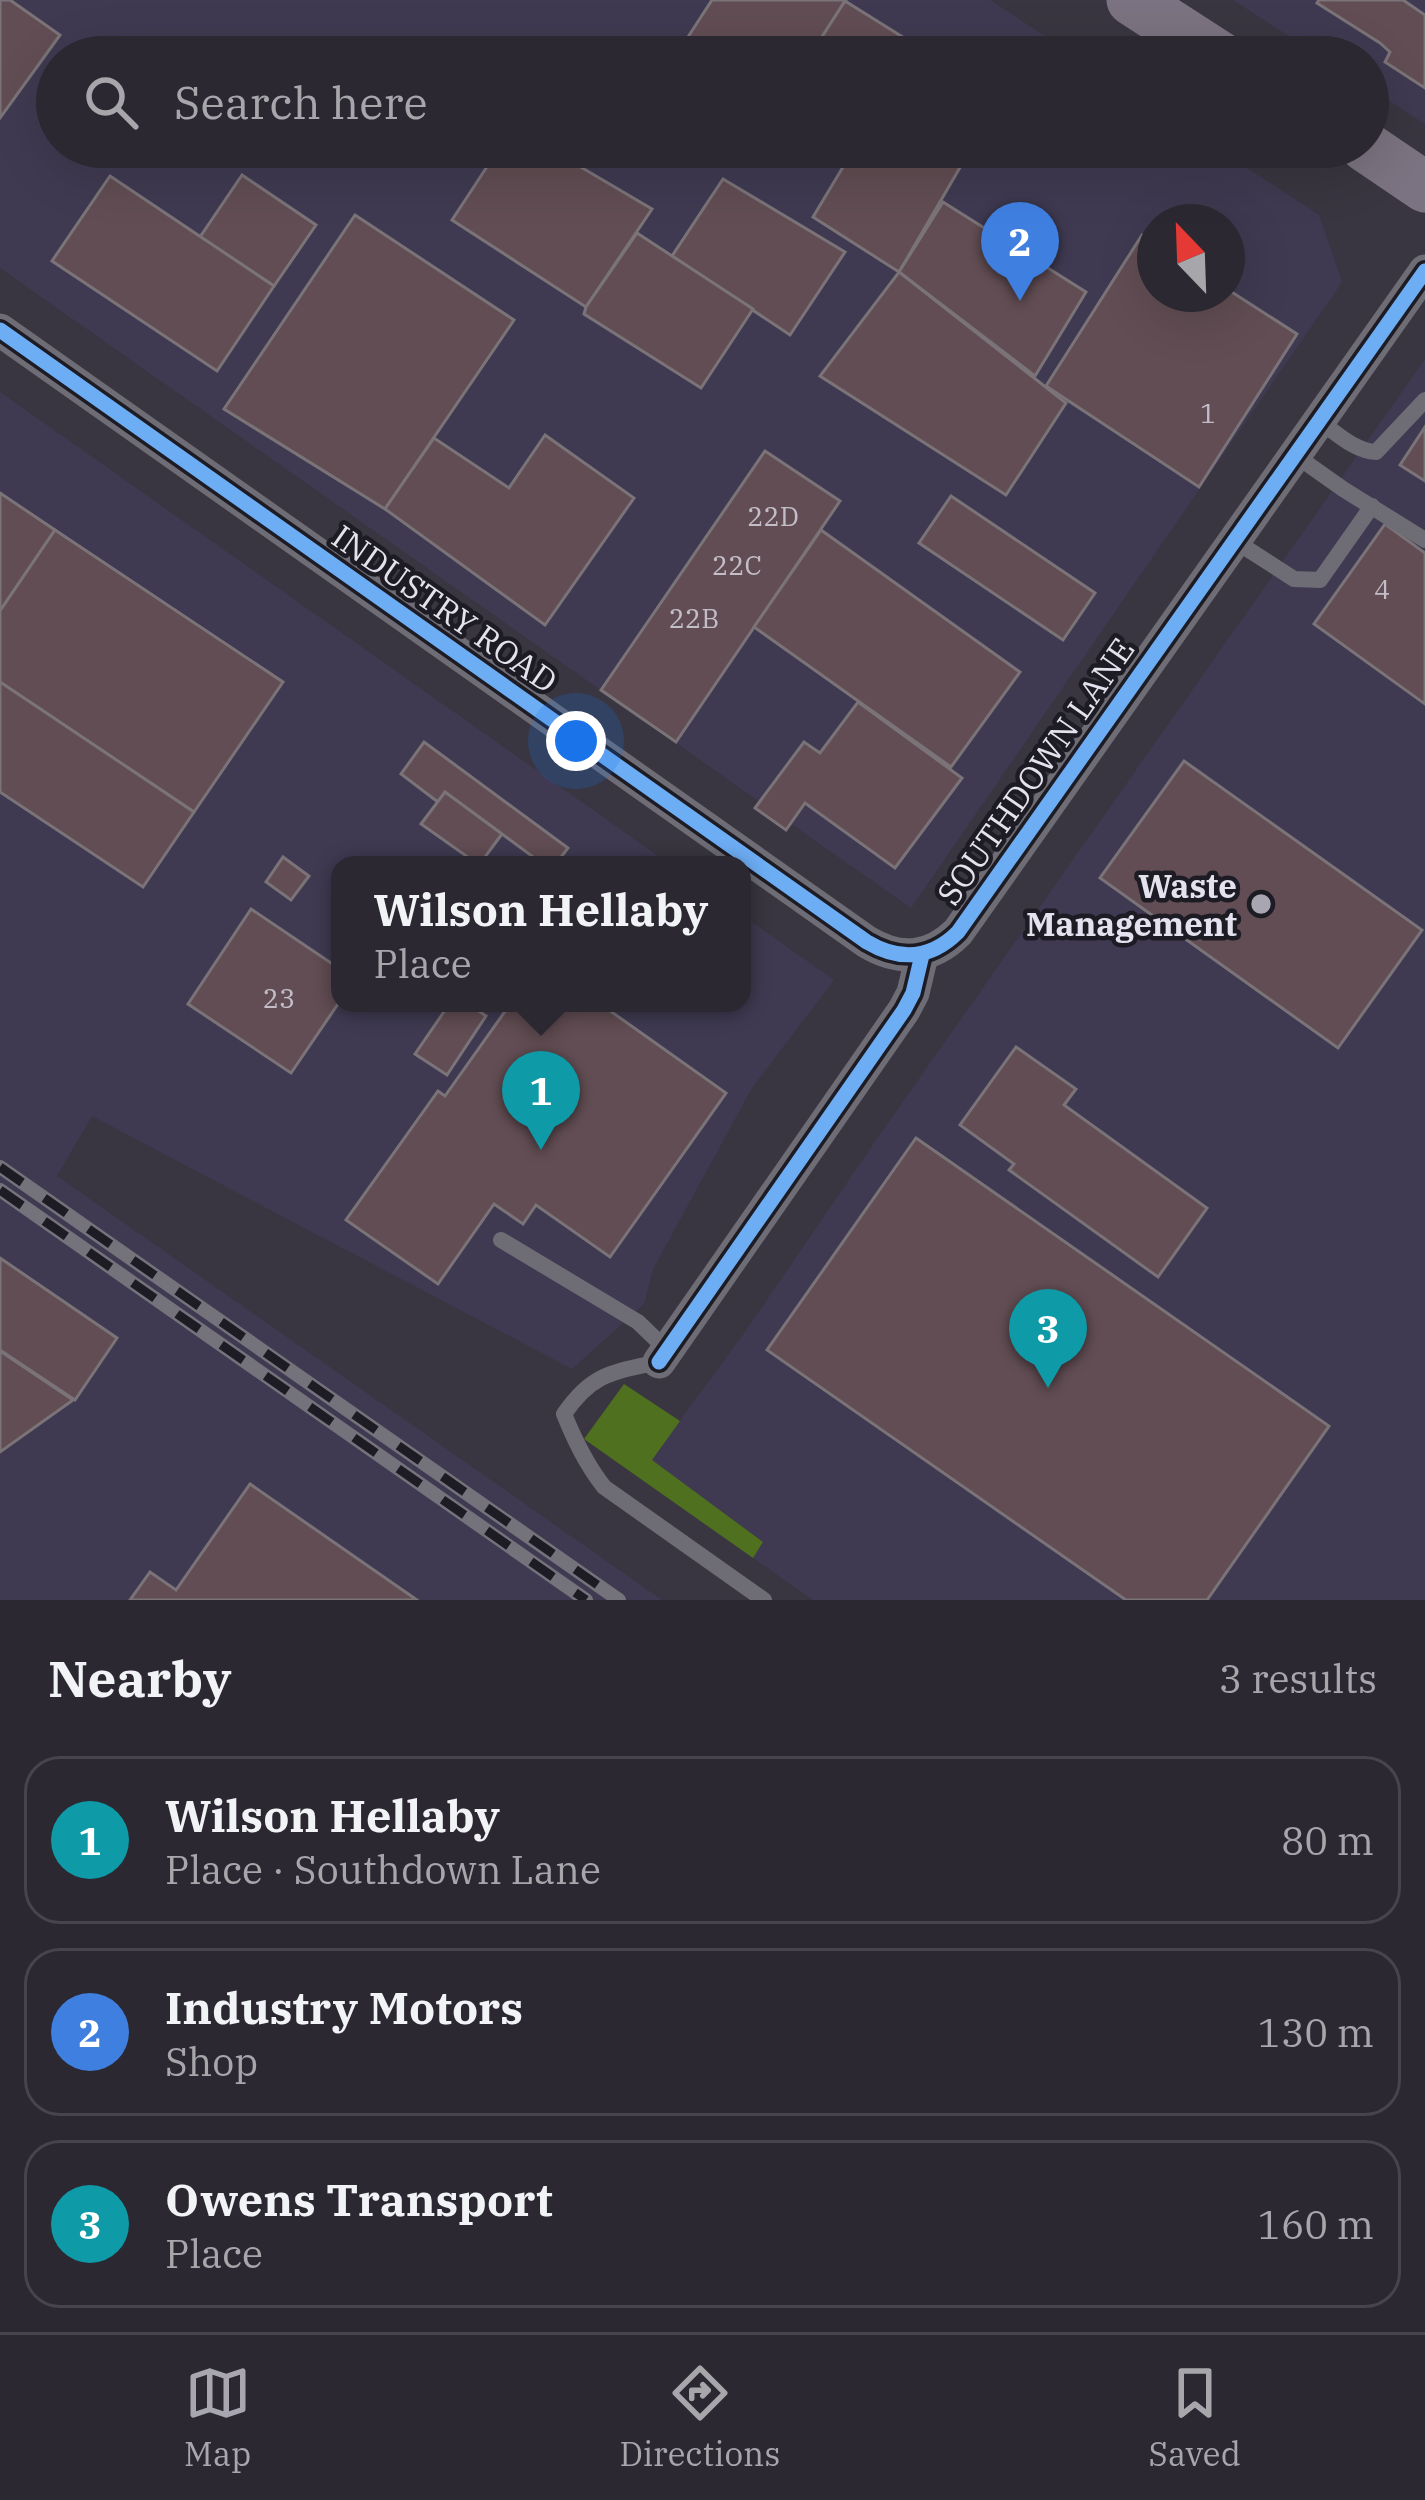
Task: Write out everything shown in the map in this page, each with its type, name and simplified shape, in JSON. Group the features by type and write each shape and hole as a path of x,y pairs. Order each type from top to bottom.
{"main road":[{"path":"1132,0 1188,36"},
{"path":"1389,163 1425,187"}],"street":[{"name":"SOUTHDOWN LANE","path":"922,955 958,932 1425,271"},
{"name":"INDUSTRY ROAD","path":"0,330 745,856"},
{"name":"INDUSTRY ROAD","path":"751,860 867,942 891,954 922,955"},
{"path":"663,1356 904,1010 922,955"}],"lane":[{"path":"1319,421 1364,452 1376,452 1425,400"},
{"path":"1295,455 1425,540"},
{"path":"1234,541 1294,579 1320,580 1372,506"},
{"path":"501,1240 638,1322 663,1356 591,1382 578,1393 564,1414 587,1464 604,1487 764,1600"}],"shaded area":[{"path":"0,0 990,0 1045,36 36,36 36,168 1247,168 1319,215 1342,282 911,908 0,268"},
{"path":"1233,0 1425,0 1425,124 1389,101 1389,36 1289,36"},
{"path":"1425,359 1425,1600 813,1600 753,1558 762,1541 651,1460"},
{"path":"0,392 658,856 331,856 331,1012 751,1012 751,921 834,980 752,1088 653,1269 644,1304 572,1369 92,1116 57,1176 662,1600 0,1600"}],"green space":[{"path":"624,1384 680,1421 652,1460 763,1542 753,1558 584,1439"}],"building":[{"path":"0,0 10,0 60,35 36,36 36,68 0,118"},
{"path":"712,0 846,0 823,36 689,36"},
{"path":"1403,0 1425,15 1425,88 1389,65 1389,36 1369,36 1317,3"},
{"path":"845,1 901,36 822,36"},
{"path":"486,168 582,168 652,209 586,307 452,220"},
{"path":"842,168 960,168 899,272 813,217"},
{"path":"242,175 316,225 274,286 200,237"},
{"path":"110,176 274,286 217,371 52,261"},
{"path":"723,179 845,252 790,335 672,256"},
{"path":"943,202 1086,292 1035,376 899,272"},
{"path":"355,215 514,320 385,509 224,409"},
{"path":"637,233 753,309 701,388 584,314"},
{"path":"1137,243 1137,312 1245,312 1245,301 1297,334 1199,487 1046,386"},
{"path":"899,272 1066,403 1006,495 820,376"},
{"path":"1425,427 1425,481 1400,465"},
{"path":"545,435 634,498 545,625 385,509 434,438 509,488"},
{"path":"765,451 840,501 676,742 601,690"},
{"path":"0,493 55,530 0,611"},
{"path":"951,496 1095,593 1063,640 919,543"},
{"path":"1385,524 1425,553 1425,704 1314,624"},
{"path":"55,530 283,682 194,812 0,682 0,611"},
{"path":"821,530 1020,672 951,767 754,627"},
{"path":"0,682 194,812 143,887 0,792"},
{"path":"858,702 962,778 895,868 805,803 786,830 755,808 804,742 820,753"},
{"path":"424,742 568,848 562,856 532,856 445,792 438,802 401,774"},
{"name":"Waste Management","path":"1184,761 1422,930 1338,1048 1100,878"},
{"path":"445,792 502,834 486,856 466,856 421,824"},
{"path":"283,857 309,876 291,900 266,882"},
{"path":"251,909 331,963 333,1012 291,1073 188,1004"},
{"path":"444,1012 486,1016 447,1075 415,1054"},
{"path":"505,1012 612,1012 726,1093 610,1257 536,1205 523,1224 494,1204 438,1284 346,1220 438,1091 445,1096"},
{"path":"1016,1047 1076,1089 1064,1105 1207,1208 1158,1277 1009,1170 1014,1164 960,1125"},
{"path":"916,1138 1329,1426 1207,1600 1126,1600 767,1350"},
{"path":"0,1258 117,1338 75,1400 0,1350"},
{"path":"0,1351 73,1400 0,1452"},
{"path":"250,1484 417,1600 130,1600 150,1572 176,1590"}],"railway":[{"path":"0,1167 619,1600"},
{"path":"0,1190 586,1600"}],"cycle path":[{"path":"751,860 867,942 891,952 925,952 958,932 1425,271"},
{"path":"0,330 745,856"},
{"path":"659,1362 904,1010 922,955"}],"place":[{"name":"Industry Motors","path":"1020,301"},
{"name":"Waste Management","path":"1261,904"},
{"name":"Wilson Hellaby","path":"541,1150"},
{"name":"Owens Transport","path":"1048,1388"}]}
